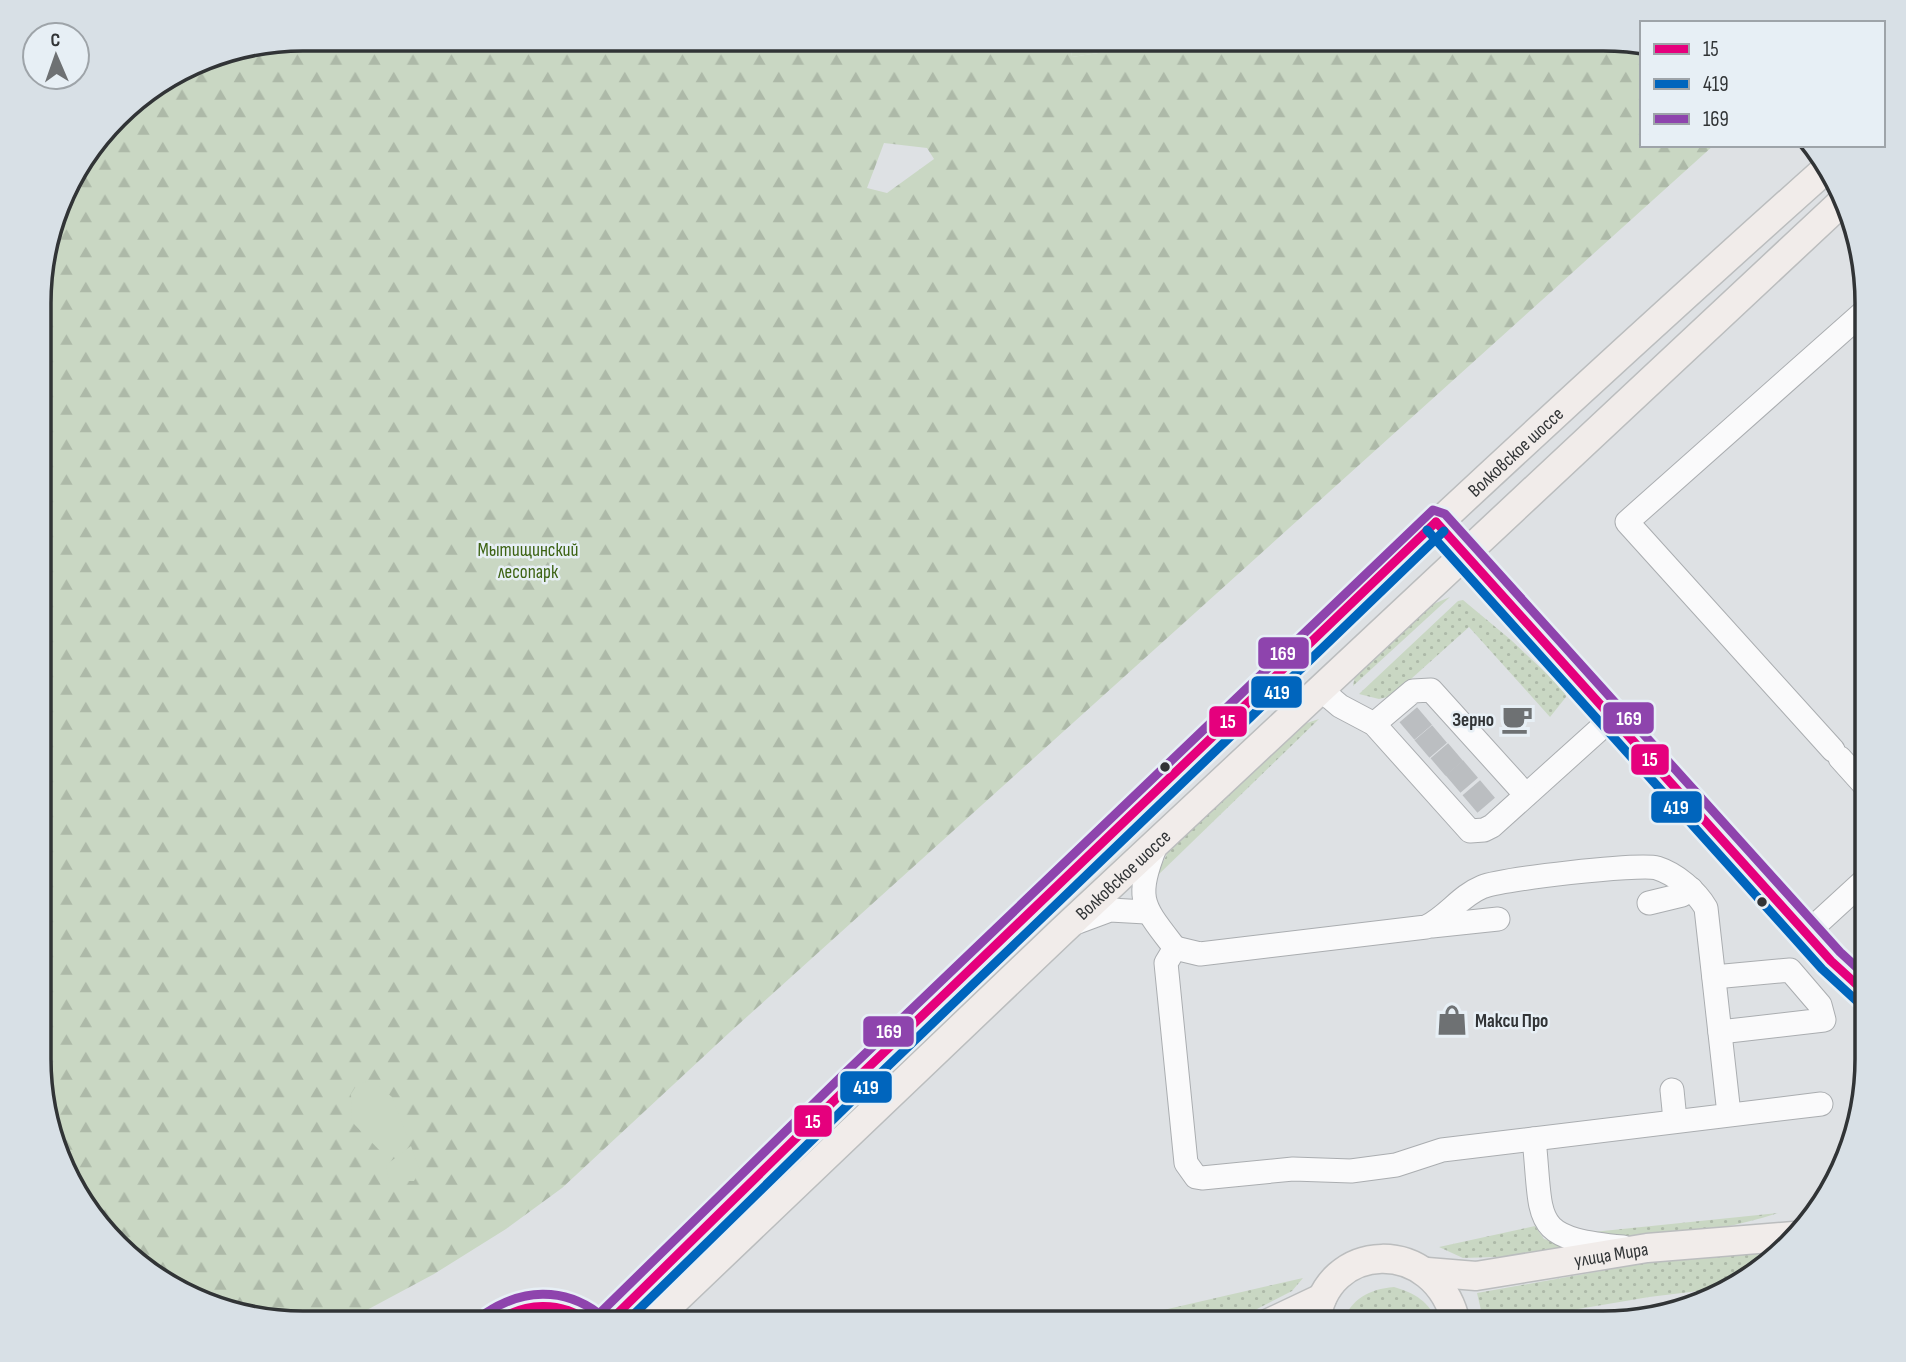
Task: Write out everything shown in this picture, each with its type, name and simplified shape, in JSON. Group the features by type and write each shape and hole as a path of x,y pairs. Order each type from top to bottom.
{"main road":[{"name":"Волковское шоссе","path":"620,1311 851,1084 1436,522 1820,175"},
{"name":"Волковское шоссе","path":"664,1311 1320,688 1836,207"},
{"name":"улица Мира","path":"1319,1311 1342,1273 1369,1261 1408,1261 1427,1272 1476,1276 1647,1248 1781,1237"},
{"path":"1427,1272 1447,1297 1452,1311"},
{"path":"514,1311 551,1306 570,1311"}],"street":[{"path":"1855,320 1627,522 1855,774"},
{"path":"1436,522 1855,983"},
{"path":"1320,688 1340,706 1374,724 1407,747 1463,810 1470,831 1484,831 1612,718"},
{"path":"1374,724 1418,689 1431,690 1434,708 1498,780 1526,795"},
{"path":"1156,845 1145,873 1142,895 1146,912 1175,948 1200,954 1498,919"},
{"path":"1426,927 1439,921 1472,891 1496,883 1641,866 1665,871 1691,889 1706,908 1729,1114"},
{"path":"1649,902 1682,895 1691,889"},
{"path":"1807,933 1855,889"},
{"path":"1062,931 1110,910 1146,912"},
{"path":"1175,948 1166,963 1166,985 1186,1163 1196,1177 1211,1178 1293,1169 1352,1171 1396,1165 1442,1150 1821,1104"},
{"path":"1714,977 1790,970 1823,1013 1824,1020 1720,1032"},
{"path":"1672,1090 1675,1120"},
{"path":"1534,1139 1543,1211 1551,1230 1577,1240 1647,1248"}],"green space":[{"name":"Мытищинский лесопарк","path":"286,51 1071,51 1072,57 1111,51 1620,51 1640,54 1640,147 1712,147 729,1033 562,1188 506,1229 434,1274 365,1311 286,1311 238,1303 206,1292 149,1259 113,1225 93,1199 77,1171 59,1124 51,1076 51,286 59,238 70,206 93,163 113,137 149,103 191,77 238,59","holes":["884,143 927,148 934,159 887,193 867,188"]},
{"path":"1071,51 1111,51 1072,57"},
{"path":"1450,597 1353,686 1355,675 1431,605"},
{"path":"1463,600 1511,640 1565,691 1566,697 1550,717 1469,627 1392,696 1379,699 1359,694 1458,601"},
{"path":"1319,719 1155,878 1169,850 1298,726"},
{"path":"373,1081 392,1097 407,1136 383,1154 352,1122 351,1094 358,1083"},
{"path":"411,1146 420,1170 414,1181 389,1181 386,1165"},
{"path":"1778,1213 1711,1230 1661,1236 1593,1235 1593,1232"},
{"path":"1535,1226 1544,1239 1566,1245 1567,1250 1528,1256 1463,1258 1439,1247"},
{"path":"1768,1250 1743,1269 1704,1290 1567,1311 1481,1311 1477,1293 1685,1256"},
{"path":"1303,1278 1292,1291 1253,1311 1159,1311"},
{"path":"1394,1287 1409,1292 1421,1299 1431,1311 1348,1311 1362,1297 1377,1290"}],"tunnel":[{"path":"1407,731 1427,714"},
{"path":"1422,749 1442,732"},
{"path":"1438,767 1458,750"},
{"path":"1453,784 1473,767"},
{"path":"1470,804 1490,787"}],"transit line":[{"name":"169","path":"602,1311 843,1075 1433,510 1445,514 1855,966"},
{"name":"15","path":"1436,522 1831,961 1855,983"},
{"name":"15","path":"620,1311 851,1084 1436,522"},
{"name":"419","path":"1427,530 1822,969 1855,999"},
{"name":"419","path":"637,1311 1444,531"},
{"name":"169","path":"490,1311 514,1299 542,1294 571,1299 595,1311"},
{"name":"15","path":"517,1311 542,1306 569,1311"}],"place":[{"name":"Зерно","path":"1517,719"},
{"name":"Макси Про","path":"1452,1020"}]}
